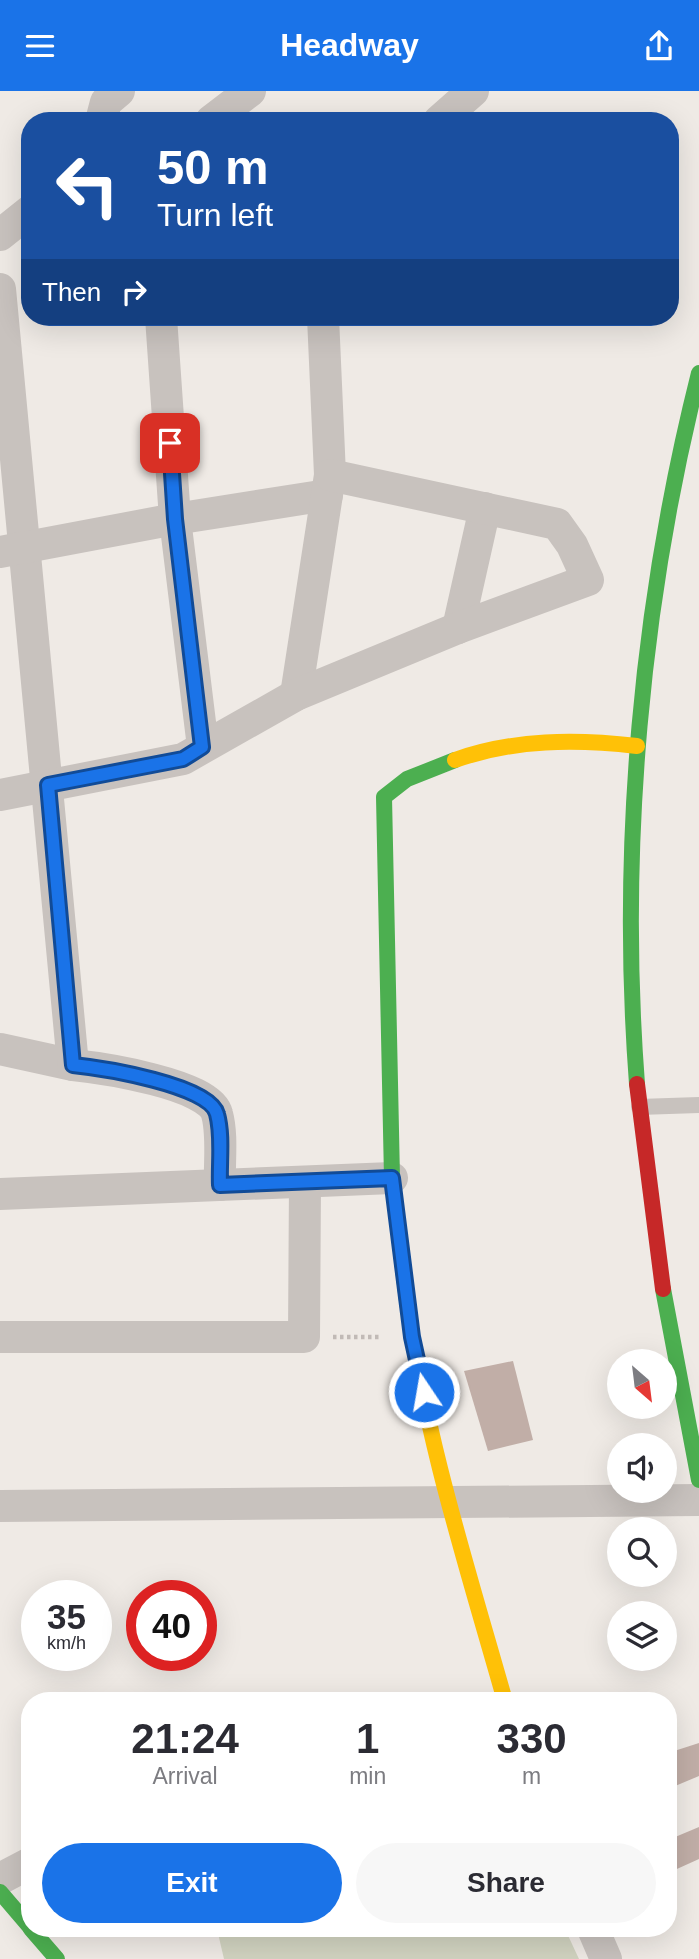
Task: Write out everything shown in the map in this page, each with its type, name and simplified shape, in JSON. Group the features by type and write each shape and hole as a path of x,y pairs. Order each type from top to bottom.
{"street":[{"path":"103,112 106,102 119,91"},
{"path":"223,112 250,91"},
{"path":"449,112 473,91"},
{"path":"0,235 21,218"},
{"path":"0,289 12,550 48,785 73,1065"},
{"path":"162,326 175,519 202,747"},
{"path":"296,695 329,485 323,326"},
{"path":"699,373 657,588 637,746 632,961 639,1107 661,1286 699,1480"},
{"path":"0,795 183,759 296,695 458,628 588,580 572,545 557,524 485,508 329,485 175,519 12,550"},
{"path":"458,628 485,508"},
{"path":"502,1692 448,1500 412,1337 392,1178 384,797 398,782 472,753 521,742 637,746"},
{"path":"0,1049 73,1065 117,1069 206,1098 217,1113 220,1185"},
{"path":"0,1194 392,1178"},
{"path":"0,1337 304,1337 304,1182"},
{"path":"0,1506 448,1500 699,1500"},
{"path":"0,1879 21,1868"},
{"path":"0,1892 21,1917"},
{"path":"38,1937 57,1959"},
{"path":"596,1937 606,1959"}],"lane":[{"path":"639,1107 699,1105"}],"path":[{"path":"304,1337 412,1337"}],"green space":[{"path":"219,1937 569,1937 579,1959 224,1959"}],"building":[{"path":"513,1361 533,1440 488,1451 464,1371"},
{"path":"699,1743 699,1776 677,1785 677,1750"},
{"path":"699,1827 699,1859 677,1869 677,1836"}],"traffic: fast":[{"path":"637,1084 631,906 633,816 640,726 662,548 699,373"},
{"path":"407,1301 392,1178 384,797 407,779 455,760"},
{"path":"663,1289 699,1480"},
{"path":"0,1892 21,1916"},
{"path":"38,1937 57,1959"}],"traffic: slow":[{"path":"455,760 522,744 591,742 637,746"},
{"path":"407,1301 436,1453 502,1692"}],"traffic: jam":[{"path":"637,1084 663,1289"}],"route":[{"path":"170,443 175,519 202,747 183,759 48,785 73,1065 117,1069 206,1098 217,1113 220,1185 392,1178 412,1337 424,1392"}]}
